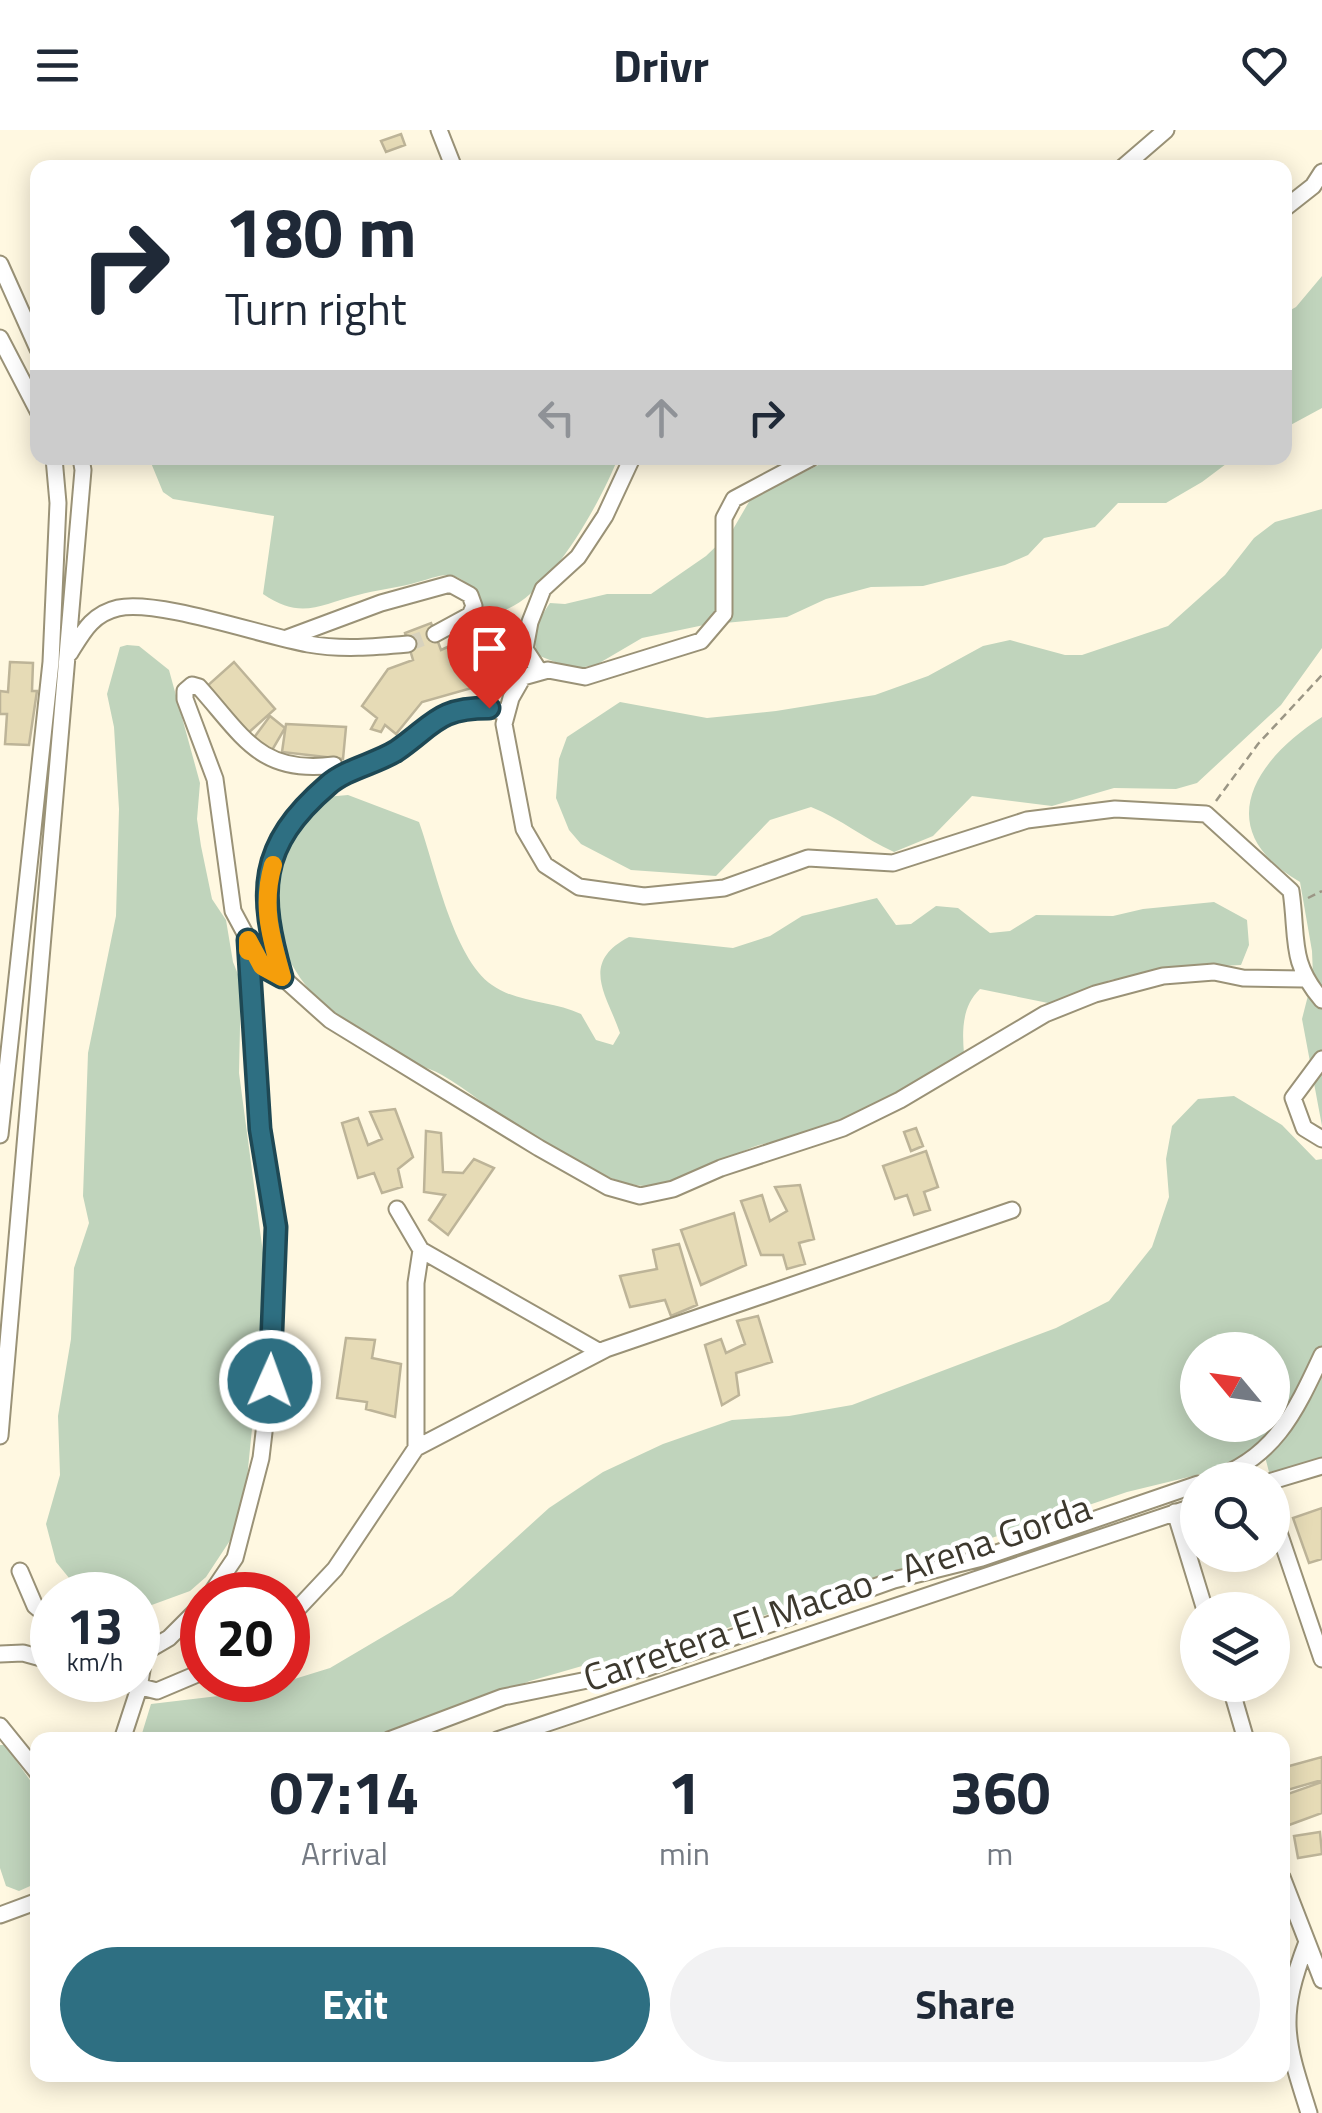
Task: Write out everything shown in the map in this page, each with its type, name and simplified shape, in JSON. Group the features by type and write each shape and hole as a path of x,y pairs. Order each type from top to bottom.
{"street":[{"path":"439,130 451,160"},
{"path":"1131,160 1166,130"},
{"path":"1292,202 1322,172"},
{"path":"0,264 30,331"},
{"path":"0,338 30,396"},
{"path":"0,1135 52,662 58,503 55,465"},
{"path":"0,1436 82,465"},
{"path":"540,672 525,649 543,589 578,557 605,516 629,465"},
{"path":"799,465 734,499 724,518 724,614 701,641 585,677 548,670 522,677 504,724 509,766 524,829 545,865 580,888 644,896 724,888 808,858 892,863 1027,820 1115,810 1206,814 1291,891 1303,979 1322,1000"},
{"path":"286,638 381,603 450,584 462,588 474,606 470,615 435,634"},
{"path":"68,657 89,621 119,608 157,609 310,644 369,648 408,644"},
{"path":"334,764 308,768 288,765 257,752 200,688 192,685 186,691 185,699 215,779 232,911 262,966 282,977 330,1020 539,1148 608,1187 640,1196 673,1189 720,1168 842,1128 900,1100 1046,1014 1095,994 1163,976 1214,972 1243,978 1303,979"},
{"path":"282,977 267,923 265,893 280,839 330,783 397,750 422,727 459,708 507,712"},
{"path":"226,1572 235,1558 260,1458 270,1381 276,1227 260,1129 248,940"},
{"path":"1322,1059 1294,1098 1304,1128 1322,1139"},
{"path":"397,1209 421,1250 600,1352"},
{"path":"310,1596 335,1569 416,1448 600,1352 1012,1210"},
{"path":"416,1448 416,1284 421,1250"},
{"path":"1252,1462 1263,1454 1306,1389 1322,1355"},
{"path":"1290,1476 1322,1466"},
{"path":"410,1732 503,1696 648,1668 894,1580 996,1554 1180,1490"},
{"name":"Carretera El Macao - Arena Gorda","path":"521,1732 1180,1510"},
{"path":"1175,1512 1199,1592"},
{"path":"1290,1565 1322,1658"},
{"path":"20,1571 30,1596"},
{"path":"160,1641 180,1627"},
{"path":"0,1654 30,1656"},
{"path":"125,1732 135,1702"},
{"path":"1235,1702 1244,1732"},
{"path":"0,1726 30,1763"},
{"path":"1290,1898 1322,1980"},
{"path":"0,1915 30,1904"},
{"path":"1290,1992 1307,1942"},
{"path":"1290,2053 1309,2113"}],"path":[{"path":"1206,814 1258,744 1322,675"}],"green space":[{"path":"1322,276 1322,408 1292,424 1292,309"},
{"path":"152,465 615,465 586,522 555,568 520,602 496,612 479,610 479,596 462,580 448,575 321,606 288,607 263,594 274,516 173,499 163,492"},
{"path":"818,465 1225,465 1166,503 1118,503 1095,527 1044,538 1028,555 1005,565 923,586 871,587 826,599 787,617 704,625 642,638 596,665 573,669 537,655 537,628 550,603 565,604 607,594 651,594 706,556 732,531 750,500"},
{"path":"1322,509 1322,648 1281,705 1197,783 1176,789 1114,788 1052,806 972,796 933,836 894,852 811,807 770,820 716,876 631,870 581,844 569,830 556,798 559,759 567,737 620,702 707,718 776,711 875,695 928,676 983,646 1010,640 1065,655 1082,655 1168,626 1225,575 1254,538 1275,522"},
{"path":"139,646 169,670 200,783 197,819 201,846 212,899 226,920 233,962 241,982 239,1073 263,1253 259,1358 247,1479 231,1539 209,1572 180,1572 180,1595 160,1602 160,1572 64,1572 56,1562 46,1524 60,1475 58,1416 71,1339 74,1268 89,1223 83,1196 88,1053 116,916 119,809 114,727 107,694 120,647"},
{"path":"1322,717 1322,1126 1302,1019 1313,976 1300,882 1272,862 1256,840 1249,819 1251,796 1261,775 1277,754"},
{"path":"348,795 419,822 456,933 478,972 502,991 581,1014 596,1040 613,1045 620,1033 604,993 601,969 614,947 629,937 733,948 770,936 802,916 877,898 896,925 911,924 936,906 958,908 990,933 1010,931 1036,915 1113,916 1214,902 1247,920 1249,945 1241,965 1182,968 1110,980 1053,1004 980,989 966,1011 964,1054 910,1090 831,1128 759,1145 680,1181 636,1185 552,1153 442,1075 386,1053 350,1029 319,1001 296,971 281,939 275,905 280,870 296,834 326,797"},
{"path":"1234,1096 1282,1125 1316,1160 1322,1159 1322,1463 1290,1468 1290,1462 1266,1462 1262,1445 1239,1462 1180,1462 1180,1479 1127,1492 651,1654 589,1664 530,1681 399,1732 142,1732 151,1704 180,1701 310,1702 310,1674 330,1668 452,1596 549,1508 603,1472 663,1444 732,1420 789,1416 852,1405 1056,1328 1109,1301 1152,1247 1169,1197 1166,1159 1172,1126 1198,1099"},
{"path":"0,1745 5,1745 30,1780 30,1886 19,1891 6,1886 0,1868"}],"building":[{"path":"401,134 405,145 386,152 381,141"},
{"path":"479,612 501,614 500,630 478,628"},
{"path":"431,623 441,650 465,639 514,647 511,663 519,664 517,678 508,676 504,691 475,687 422,702 396,734 385,725 381,732 371,729 377,718 362,706 388,669 413,660 405,633"},
{"path":"10,662 33,663 32,691 37,691 29,745 5,744 7,714 0,714 0,691 8,692"},
{"path":"234,662 275,709 247,734 206,687"},
{"path":"270,716 285,728 271,752 253,739"},
{"path":"286,724 346,727 343,759 282,752"},
{"path":"395,1109 413,1157 398,1169 402,1187 382,1193 374,1173 358,1178 342,1123 358,1118 368,1145 382,1139 370,1112"},
{"path":"916,1128 923,1146 911,1151 904,1132"},
{"path":"426,1131 441,1133 443,1172 463,1173 474,1159 494,1168 448,1235 429,1220 445,1195 424,1192"},
{"path":"926,1151 938,1187 924,1192 930,1210 914,1215 907,1195 895,1199 883,1166"},
{"path":"800,1185 814,1239 799,1243 805,1264 787,1269 783,1255 761,1255 741,1201 762,1195 770,1221 787,1211 775,1187"},
{"path":"734,1213 746,1265 701,1285 681,1230"},
{"path":"679,1244 697,1305 671,1316 665,1300 630,1307 620,1276 657,1269 653,1250"},
{"path":"758,1316 772,1362 736,1373 739,1395 722,1405 705,1345 721,1339 726,1353 745,1344 737,1321"},
{"path":"346,1338 375,1340 372,1358 401,1364 395,1417 366,1409 367,1402 337,1398"},
{"path":"1322,1508 1322,1559 1309,1563 1293,1518"},
{"path":"1322,1757 1322,1780 1290,1789 1290,1766"},
{"path":"1322,1782 1322,1813 1290,1825 1290,1793"},
{"path":"1320,1832 1322,1854 1298,1858 1294,1836"}],"tunnel":[{"path":"408,644 435,634"}],"slow traffic":[{"path":"248,951 248,940 262,966 282,977 267,923 265,893 273,865"}],"route":[{"path":"270,1381 276,1227 260,1129 248,940 262,966 282,977 267,923 265,893 280,839 330,783 397,750 422,727 459,708 489,708"}]}
